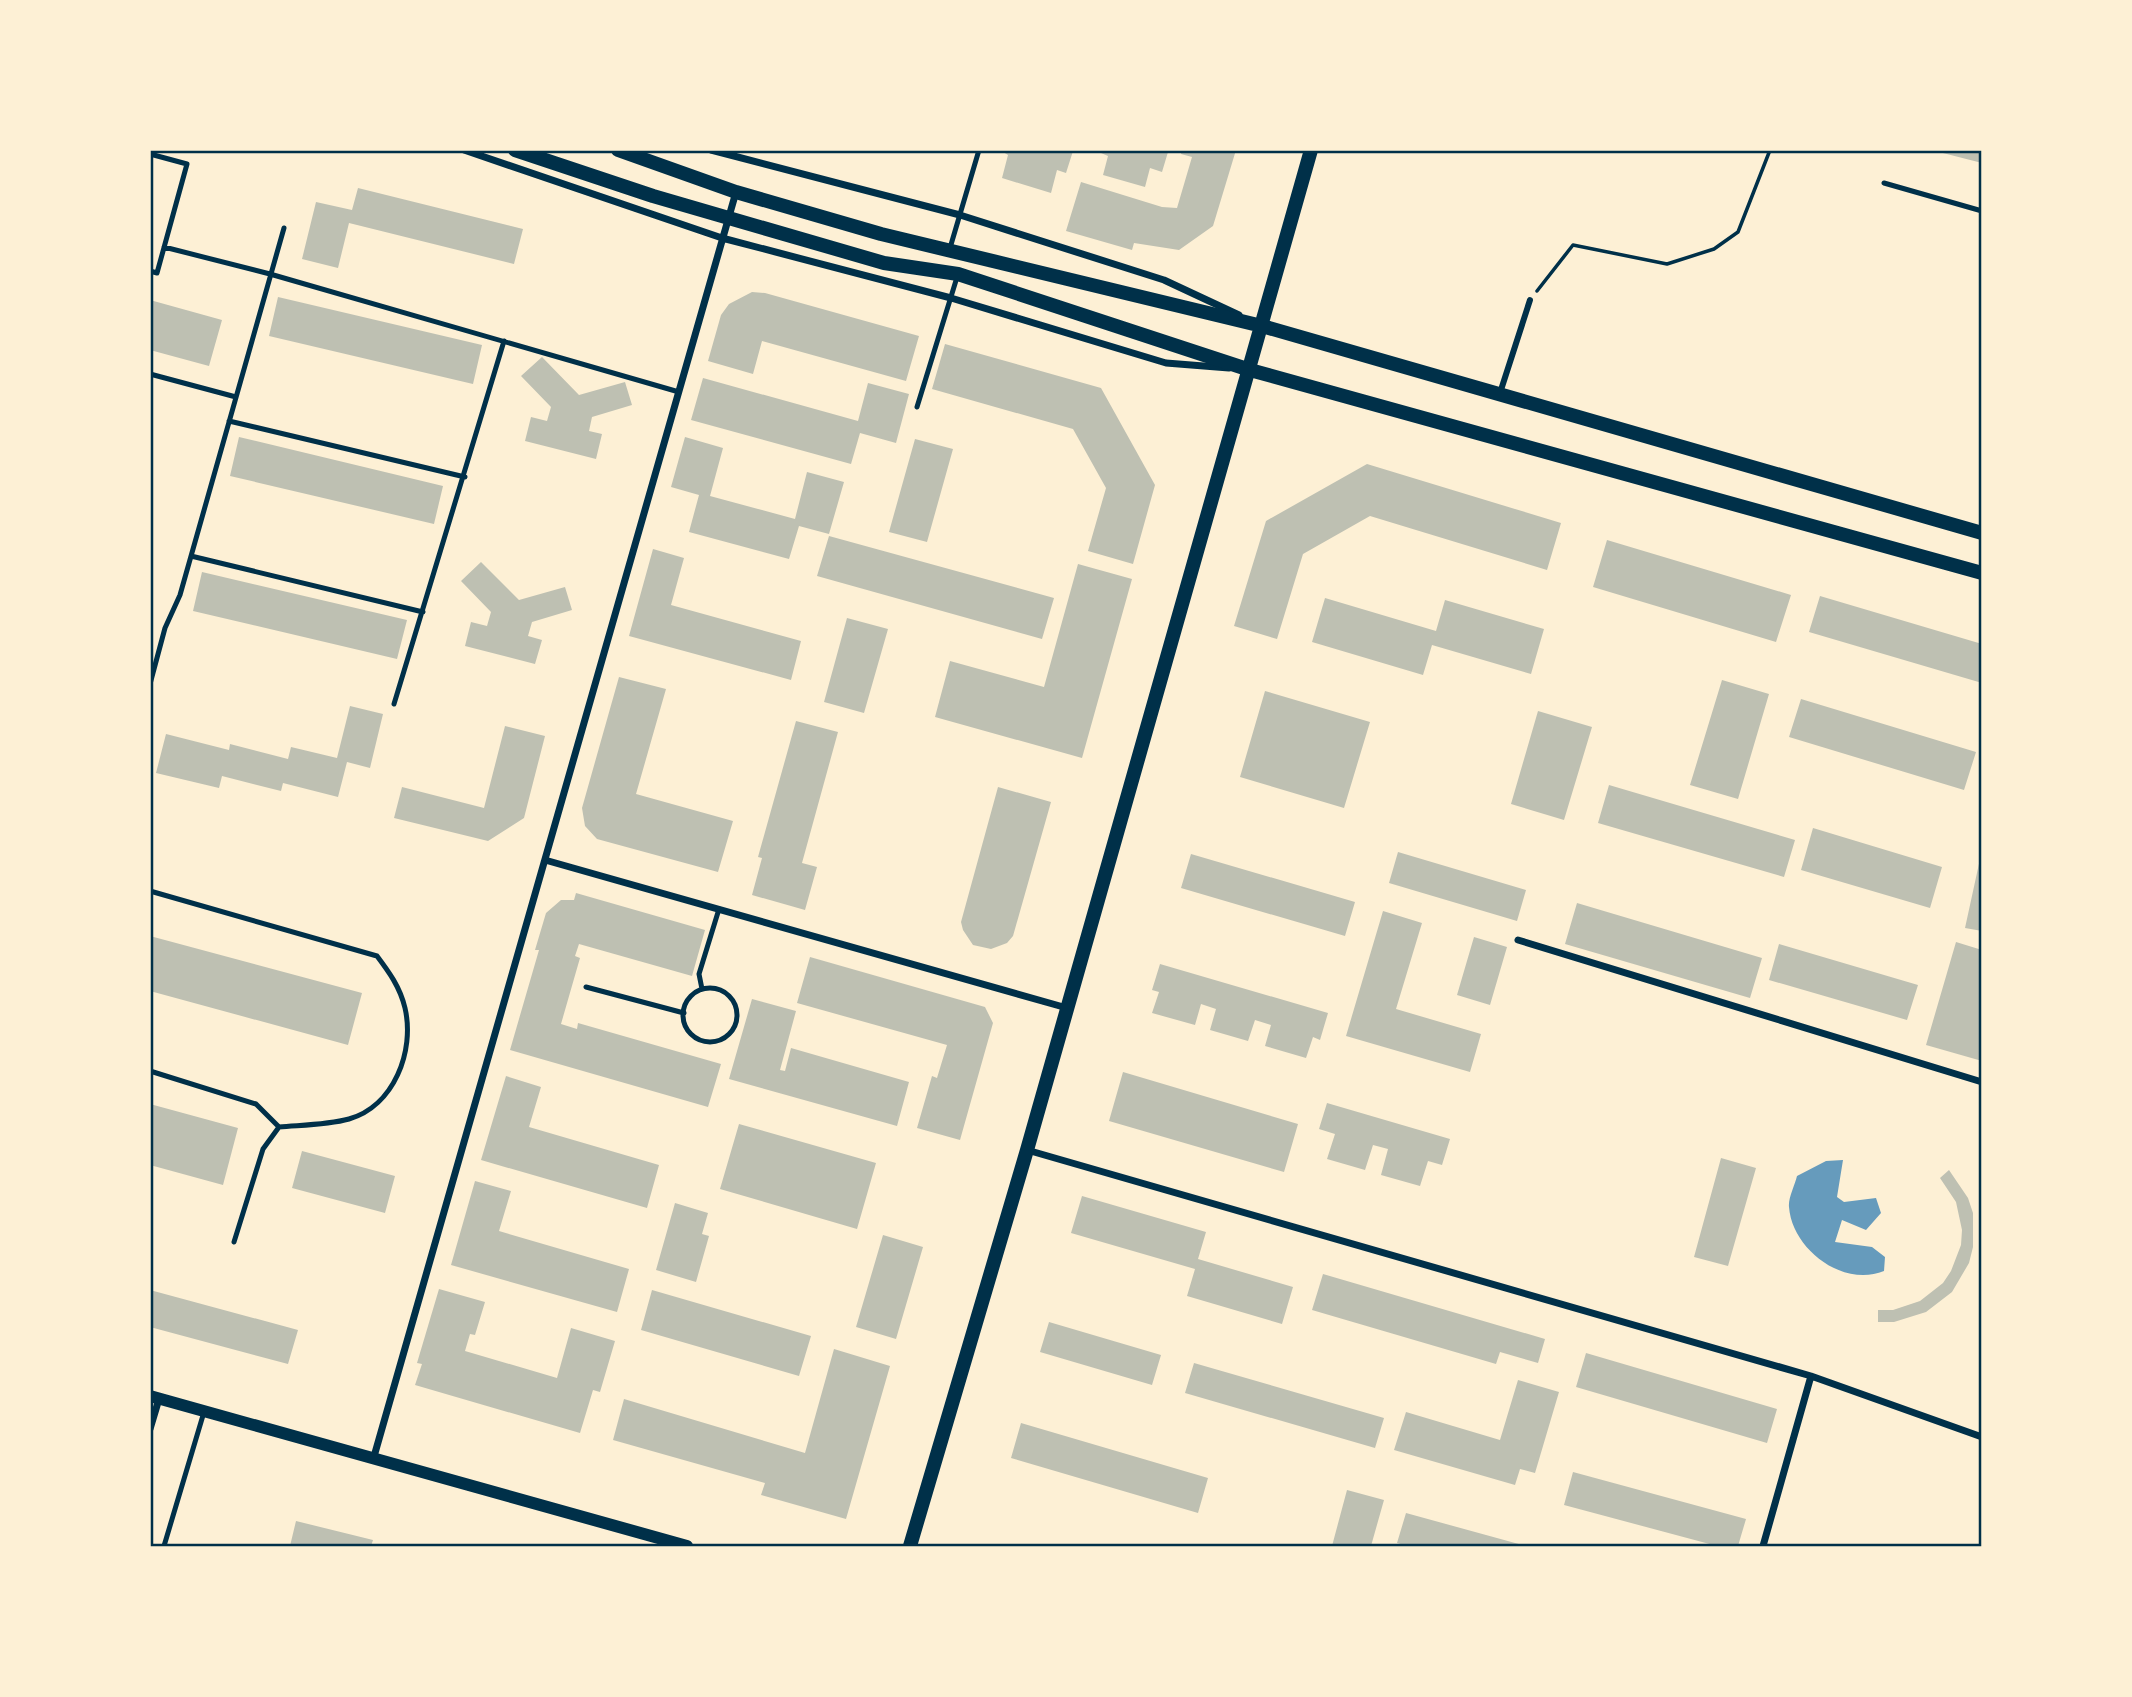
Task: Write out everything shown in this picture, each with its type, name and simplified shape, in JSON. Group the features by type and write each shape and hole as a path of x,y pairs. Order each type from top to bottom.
{"main road":[{"path":"515,150 729,219 884,263 958,274 1250,370 1982,573"},
{"path":"618,150 736,192 881,234 950,248 1262,326 1982,533"},
{"path":"909,1546 1068,1008 1311,150"}],"street":[{"path":"464,150 722,238 951,298 1166,363 1250,370"},
{"path":"711,150 737,154 960,215 1164,280 1262,326"},
{"path":"373,1460 736,192"},
{"path":"1499,394 1530,300"},
{"path":"545,860 1068,1008"},
{"path":"1518,940 1982,1082"},
{"path":"1027,1150 1811,1376 1982,1437"},
{"path":"1763,1546 1811,1376"},
{"path":"150,1429 155,1398 687,1546"}],"lane":[{"path":"950,248 979,150"},
{"path":"150,154 187,164 157,273 150,271"},
{"path":"1884,183 1982,211"},
{"path":"150,684 165,628 180,595 284,228"},
{"path":"164,247 270,274 679,392"},
{"path":"917,407 958,274"},
{"path":"394,704 466,477 504,341"},
{"path":"150,374 236,397"},
{"path":"229,421 466,477"},
{"path":"191,556 423,612"},
{"path":"150,891 377,956 395,980 405,1009 407,1040 401,1070 389,1091 372,1108 350,1119 279,1126 256,1104 150,1071"},
{"path":"702,989 699,974 719,909"},
{"path":"586,987 684,1013"},
{"path":"712,988 731,996 737,1016 729,1035 719,1040 699,1039 690,1032 684,1013 692,994 702,989 712,988"},
{"path":"234,1242 263,1150 279,1126"},
{"path":"164,1546 204,1412"}],"path":[{"path":"1530,300 1573,245 1668,264 1714,249 1738,232 1770,150"}],"water":[{"path":"1843,1160 1837,1197 1844,1202 1876,1198 1881,1213 1866,1230 1842,1220 1835,1242 1872,1247 1885,1257 1884,1271 1868,1275 1837,1269 1810,1250 1792,1223 1789,1203 1797,1176 1826,1161"}],"building":[{"path":"1000,150 1073,151 1066,173 1057,170 1051,193 1002,178 1008,155"},
{"path":"1094,150 1168,152 1162,172 1150,168 1145,187 1103,175 1108,156"},
{"path":"1182,150 1236,150 1213,226 1179,250 1134,243 1132,250 1066,231 1081,182 1162,207 1177,208 1192,157 1181,154"},
{"path":"1982,150 1982,163 1935,151"},
{"path":"358,188 523,229 514,264 349,223 338,268 302,259 316,202 352,210"},
{"path":"752,292 765,293 919,336 906,381 762,341 753,374 708,361 721,315 729,304"},
{"path":"278,297 482,345 473,384 269,336"},
{"path":"150,300 222,320 209,366 150,350"},
{"path":"945,344 1101,388 1155,485 1133,564 1088,551 1106,488 1073,429 932,389"},
{"path":"542,357 579,395 625,382 632,405 592,417 589,431 602,434 596,459 525,441 531,417 547,421 551,407 521,376"},
{"path":"703,378 858,421 868,383 909,394 896,443 860,433 851,464 691,420"},
{"path":"239,437 443,486 434,524 230,476"},
{"path":"685,437 723,448 710,496 795,519 807,472 844,482 829,534 799,526 789,559 689,532 699,495 671,487"},
{"path":"915,439 953,449 927,542 889,532"},
{"path":"1367,464 1561,523 1547,570 1370,516 1303,554 1277,639 1234,626 1266,521"},
{"path":"829,536 1054,598 1042,639 817,576"},
{"path":"1607,540 1791,595 1776,642 1593,587"},
{"path":"653,549 684,558 671,605 801,641 791,680 629,636"},
{"path":"481,562 519,600 565,587 572,610 532,622 528,636 542,640 535,664 465,646 471,622 487,626 491,612 461,581"},
{"path":"1078,564 1132,579 1082,758 935,717 950,661 1044,687"},
{"path":"202,572 407,620 397,659 193,611"},
{"path":"1820,596 1982,644 1982,683 1809,632"},
{"path":"1325,598 1436,631 1445,600 1544,629 1531,674 1432,645 1423,675 1312,642"},
{"path":"847,618 888,629 864,713 824,702"},
{"path":"619,677 666,689 636,794 733,821 718,872 597,839 585,826 582,808"},
{"path":"1722,680 1769,694 1738,799 1690,785"},
{"path":"1265,691 1370,722 1344,808 1240,777"},
{"path":"1801,699 1976,752 1964,790 1789,737"},
{"path":"350,706 383,714 370,768 347,762 338,797 283,783 281,791 222,776 219,788 156,773 166,734 229,750 230,744 288,759 291,747 337,758"},
{"path":"1538,711 1592,727 1564,820 1511,804"},
{"path":"796,721 838,732 802,863 817,867 805,910 752,895 762,858 758,857"},
{"path":"505,726 545,736 524,818 488,841 394,818 402,787 484,808"},
{"path":"1609,785 1795,840 1784,877 1598,823"},
{"path":"998,787 1051,802 1013,936 1007,943 991,949 973,945 961,922"},
{"path":"1813,828 1942,867 1930,908 1801,870"},
{"path":"1398,852 1526,890 1517,921 1389,883"},
{"path":"1191,854 1355,902 1345,936 1181,888"},
{"path":"1982,859 1982,931 1965,928"},
{"path":"576,893 705,930 692,976 579,944 575,956 580,958 561,1024 577,1029 578,1023 721,1064 708,1107 510,1050 539,950 535,950 546,913 561,900 574,900"},
{"path":"1577,903 1762,958 1750,998 1565,944"},
{"path":"1383,911 1422,923 1396,1009 1481,1034 1470,1072 1346,1036"},
{"path":"150,936 362,993 348,1045 150,991"},
{"path":"1474,937 1507,947 1490,1005 1457,995"},
{"path":"1956,942 1982,950 1982,1061 1926,1045"},
{"path":"1779,944 1918,985 1907,1020 1769,980"},
{"path":"810,957 985,1007 993,1023 960,1140 917,1128 932,1076 937,1078 947,1045 797,1003"},
{"path":"1160,964 1328,1013 1320,1040 1313,1037 1306,1058 1265,1046 1271,1025 1255,1020 1248,1041 1210,1030 1216,1009 1201,1004 1195,1025 1152,1013 1159,992 1152,990"},
{"path":"752,999 796,1011 780,1070 785,1071 791,1048 909,1082 897,1126 729,1079"},
{"path":"1123,1072 1298,1124 1284,1172 1109,1121"},
{"path":"506,1076 541,1087 529,1127 659,1165 647,1208 481,1160"},
{"path":"1327,1103 1450,1139 1442,1165 1428,1161 1420,1186 1381,1175 1388,1149 1373,1145 1365,1170 1327,1159 1335,1134 1319,1129"},
{"path":"150,1104 238,1128 223,1185 150,1165"},
{"path":"739,1124 876,1163 857,1229 720,1189"},
{"path":"302,1151 395,1176 385,1213 292,1188"},
{"path":"1721,1158 1756,1168 1728,1266 1694,1257"},
{"path":"1949,1170 1968,1198 1973,1213 1973,1247 1969,1263 1952,1292 1926,1312 1894,1322 1878,1322 1878,1310 1893,1310 1920,1301 1943,1283 1951,1271 1961,1245 1962,1230 1956,1202 1940,1178"},
{"path":"475,1181 511,1191 499,1231 629,1269 617,1312 451,1265"},
{"path":"1082,1196 1206,1232 1198,1259 1293,1287 1282,1324 1187,1296 1195,1269 1071,1233"},
{"path":"675,1203 708,1213 702,1234 709,1236 696,1282 656,1270"},
{"path":"883,1235 923,1247 896,1339 856,1327"},
{"path":"1323,1274 1545,1339 1538,1363 1500,1352 1496,1364 1312,1310"},
{"path":"439,1289 485,1302 475,1335 470,1334 465,1351 557,1378 571,1328 615,1341 600,1392 593,1390 580,1433 415,1385 422,1364 417,1363"},
{"path":"150,1290 298,1330 288,1364 150,1327"},
{"path":"652,1290 811,1336 799,1376 641,1330"},
{"path":"1049,1322 1161,1355 1152,1385 1040,1352"},
{"path":"834,1349 890,1366 846,1519 761,1495 765,1483 613,1440 624,1399 805,1453"},
{"path":"1586,1353 1777,1409 1767,1443 1576,1387"},
{"path":"1194,1363 1384,1418 1375,1448 1185,1393"},
{"path":"1518,1380 1559,1392 1535,1473 1520,1469 1515,1485 1394,1450 1406,1412 1500,1440"},
{"path":"1021,1423 1208,1478 1198,1513 1011,1458"},
{"path":"1573,1472 1746,1519 1738,1546 1717,1546 1564,1505"},
{"path":"1347,1490 1384,1500 1371,1546 1332,1546"},
{"path":"1406,1513 1526,1546 1408,1546 1397,1543"},
{"path":"296,1521 373,1540 371,1546 290,1546"}]}
